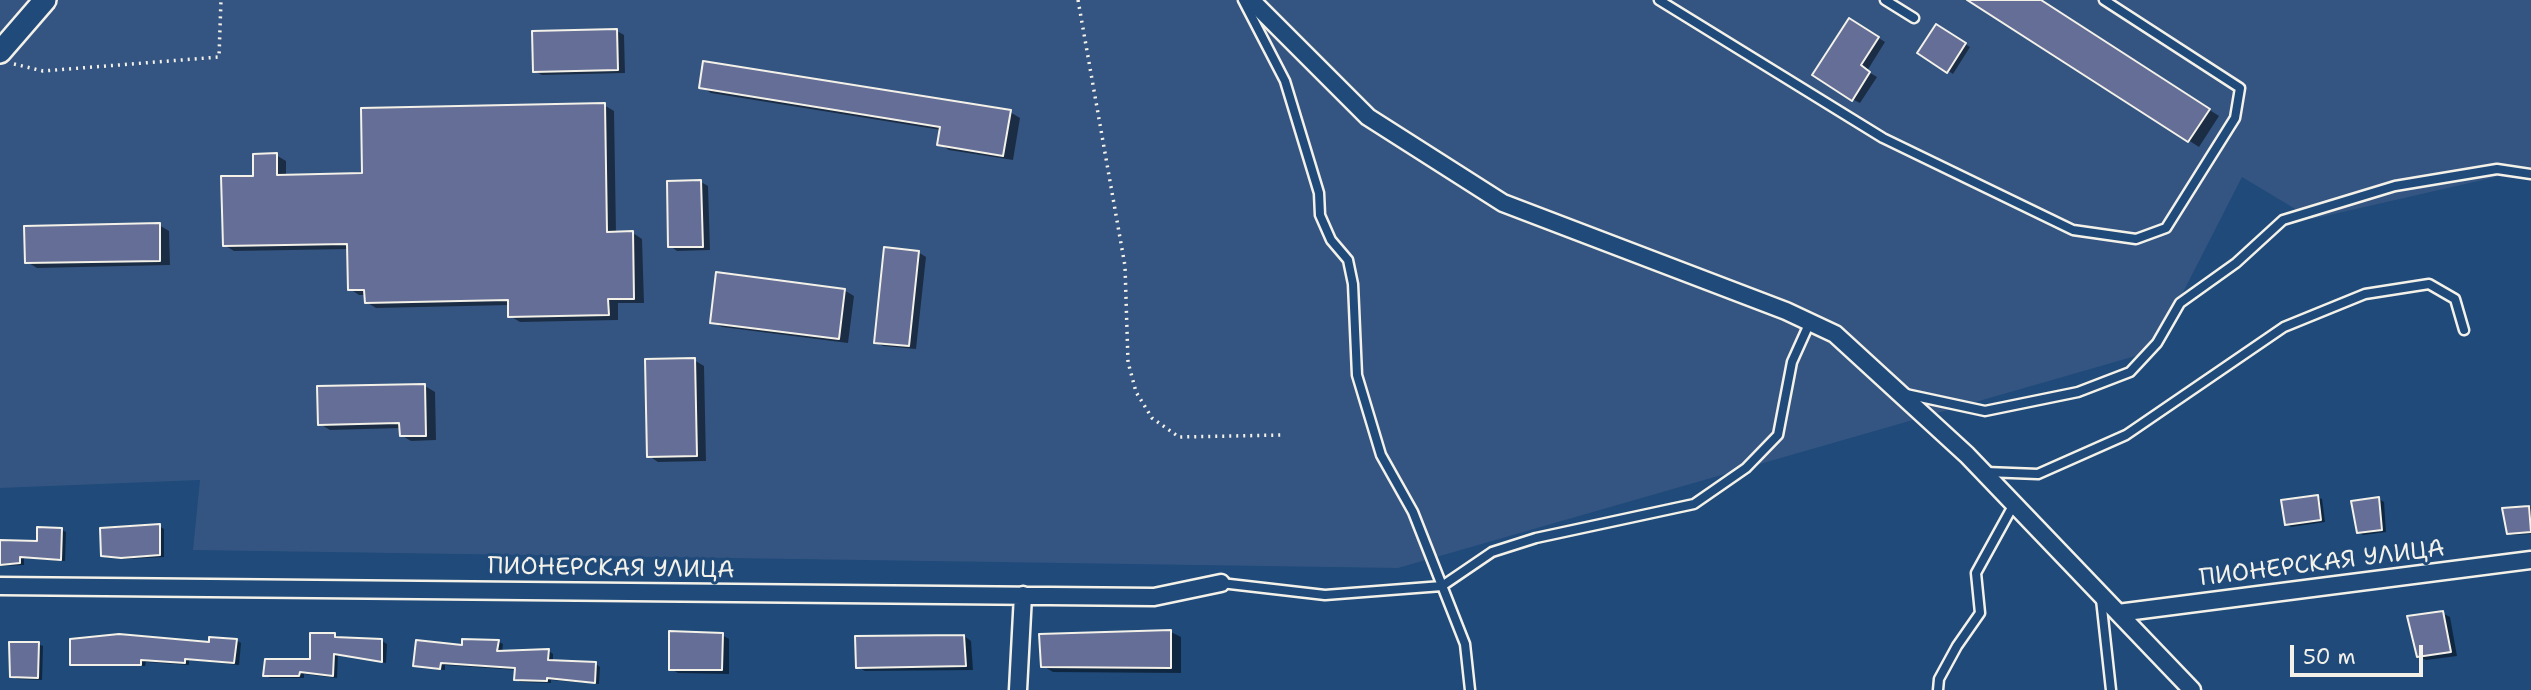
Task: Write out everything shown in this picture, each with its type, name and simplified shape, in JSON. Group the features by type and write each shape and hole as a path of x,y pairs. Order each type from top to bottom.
{"main road":[{"path":"4,56 45,0"}],"street":[{"path":"1251,0 1368,117 1503,203 1835,334 1983,472 2192,690"},
{"name":"ПИОНЕРСКАЯ УЛИЦА","path":"2118,613 2531,560"},
{"name":"ПИОНЕРСКАЯ УЛИЦА","path":"0,586 1154,597 1221,583"},
{"path":"1017,690 1023,595"}],"lane":[{"path":"1243,0 1285,81 1320,193 1320,215 1331,240 1349,260 1353,284 1357,375 1381,455 1413,512 1465,644 1470,690"},
{"path":"1885,0 1914,18"},
{"path":"1665,1 1884,138 2073,230 2136,239 2166,228 2235,118 2240,88 2105,0"},
{"path":"1900,393 1985,411 2078,392 2130,372 2157,343 2180,303 2236,262 2283,220 2395,186 2497,169 2531,174"},
{"path":"1983,472 2038,474 2126,435 2284,327 2365,294 2429,284 2455,299 2464,330"},
{"path":"1221,583 1325,595 1442,586 1492,552 1536,538 1694,504 1746,468 1778,435 1792,362 1810,322"},
{"path":"1938,690 1940,679 1957,646 1980,613 1976,573 2014,504"},
{"path":"2100,593 2111,690"}],"path":[{"path":"4,56 15,64 43,71 219,57 221,0"},
{"path":"1078,0 1125,266 1128,362 1136,392 1152,418 1179,437 1283,435"}],"shaded area":[{"path":"0,0 2531,0 2531,169 2312,219 2242,177 2153,351 1398,568 193,550 200,480 0,488"}],"building":[{"path":"1967,0 2041,0 2210,109 2188,142"},
{"path":"1849,18 1879,37 1861,65 1870,72 1852,101 1812,75"},
{"path":"1936,24 1966,43 1947,73 1917,53"},
{"path":"617,29 618,70 533,72 532,31"},
{"path":"703,61 1011,110 1003,156 937,145 940,127 699,88"},
{"path":"605,103 607,232 633,231 634,299 608,299 609,315 508,317 508,300 365,303 364,290 348,290 347,244 223,246 221,176 253,176 253,154 277,153 277,175 362,173 361,108"},
{"path":"701,180 703,247 668,247 667,181"},
{"path":"160,223 160,261 25,263 24,226"},
{"path":"884,247 919,251 909,346 874,343"},
{"path":"716,272 845,289 839,339 710,323"},
{"path":"695,358 697,456 647,457 645,359"},
{"path":"425,384 426,436 400,436 399,423 318,425 317,386"},
{"path":"2318,495 2321,520 2285,525 2281,500"},
{"path":"2379,497 2382,530 2357,533 2351,501"},
{"path":"2529,506 2531,532 2507,534 2502,508"},
{"path":"160,524 160,555 121,558 101,556 100,528"},
{"path":"37,527 62,528 61,560 20,557 20,563 0,565 0,540 37,541"},
{"path":"2443,611 2451,652 2417,657 2407,616"},
{"path":"1171,630 1171,668 1041,667 1039,634"},
{"path":"669,631 723,633 722,670 669,670"},
{"path":"310,633 382,639 382,662 334,654 333,676 300,672 299,676 263,676 265,659 310,659"},
{"path":"119,634 209,642 209,637 237,639 234,663 185,659 185,663 141,660 141,665 70,665 70,639"},
{"path":"964,635 966,666 856,668 855,636"},
{"path":"462,639 499,640 497,651 549,649 548,660 596,662 595,683 547,678 547,681 514,680 515,668 441,663 440,669 413,666 416,640 462,645"},
{"path":"9,642 39,642 38,678 10,677"}]}
